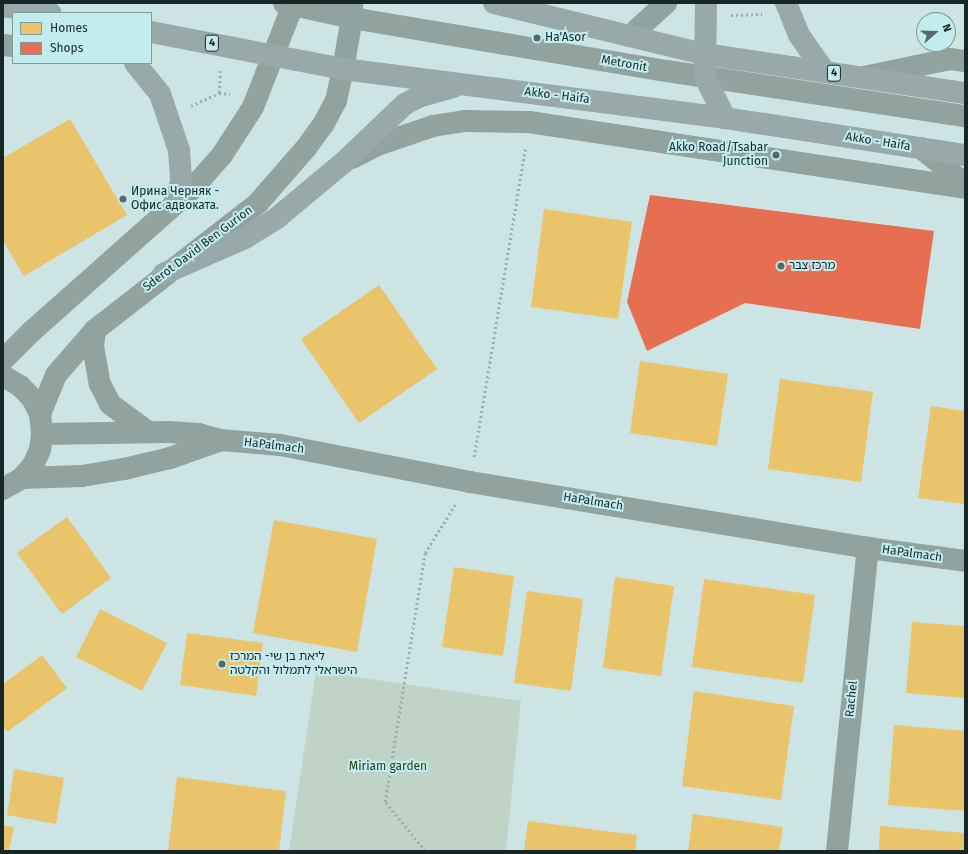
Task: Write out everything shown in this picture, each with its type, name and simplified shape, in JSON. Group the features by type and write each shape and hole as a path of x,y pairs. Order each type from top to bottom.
{"highway":[{"name":"4","path":"494,3 704,54 965,93"},
{"path":"3,6 43,12"},
{"path":"787,8 807,50 825,72"},
{"path":"706,10 704,54 705,77 725,118"},
{"name":"Akko - Haifa","path":"152,32 342,69 725,118 965,155"},
{"path":"132,64 160,94 179,150 181,182 174,205"},
{"path":"163,274 245,238 289,208 344,162 405,104 418,97 464,84"}],"main road":[{"path":"630,36 666,3"},
{"name":"Sderot David Ben Gurion","path":"342,69 352,11"}],"street":[{"name":"Metronit","path":"291,4 352,11 705,77 965,116"},
{"path":"3,360 31,332 174,205 206,174 238,132 253,107 274,55 291,4"},
{"path":"860,78 950,59 965,61"},
{"name":"Sderot David Ben Gurion","path":"9,486 35,460 41,424 56,375 95,330 163,274 199,251 258,203 324,125 336,101 342,69"},
{"path":"344,162 377,145 433,126 466,121 529,122 965,188"},
{"path":"922,148 965,184"},
{"path":"95,330 94,352 100,384 110,404 147,431"},
{"path":"3,376 20,386 32,398 41,424"},
{"name":"HaPalmach","path":"41,424 198,434 221,440 280,445 470,482 868,548 965,561"},
{"name":"HaPalmach","path":"9,486 124,470 170,458 221,440"},
{"name":"Rachel","path":"837,851 868,548"}],"path":[{"path":"706,10 787,8"},
{"path":"169,117 219,93 221,45"}],"green space":[{"name":"Miriam garden","path":"316,671 521,701 506,851 289,851"}],"building: Homes":[{"path":"70,119 127,215 24,276 3,241 3,158"},
{"path":"544,209 632,222 618,319 531,307"},
{"path":"379,285 437,369 359,423 301,339"},
{"path":"640,361 728,374 717,446 630,433"},
{"path":"780,379 873,392 861,482 768,469"},
{"path":"931,406 965,411 965,504 918,498"},
{"path":"67,517 111,578 62,614 17,553"},
{"path":"274,520 377,539 357,652 253,633"},
{"path":"454,567 514,576 503,656 442,647"},
{"path":"615,577 674,586 661,676 603,668"},
{"path":"704,579 815,595 803,683 692,667"},
{"path":"527,591 583,599 571,691 514,683"},
{"path":"100,609 167,643 142,691 76,657"},
{"path":"912,622 965,626 965,698 906,693"},
{"name":"ליאת בן שי- המרכז הישראלי לתמלול והקלטה","path":"187,633 263,643 256,696 180,685"},
{"path":"42,655 67,688 7,732 3,726 3,684"},
{"path":"694,691 794,706 781,800 682,786"},
{"path":"894,725 965,731 965,811 888,805"},
{"path":"14,769 64,778 56,824 7,815"},
{"path":"177,777 286,791 279,851 168,851"},
{"path":"693,814 783,827 779,851 688,851"},
{"path":"528,821 637,835 635,851 524,851"},
{"path":"3,825 14,827 9,851 3,851"},
{"path":"880,826 965,833 965,851 879,851"}],"building: Shops":[{"name":"מרכז צבר","path":"650,195 934,231 920,329 745,303 647,351 627,302"}],"place":[{"name":"Ha'Asor","path":"537,38"},
{"name":"Akko Road/Tsabar Junction","path":"776,155"},
{"name":"Ирина Черняк - Офис адвоката.","path":"123,199"},
{"name":"מרכז צבר","path":"781,266"},
{"name":"ליאת בן שי- המרכז הישראלי לתמלול והקלטה","path":"222,664"}]}
